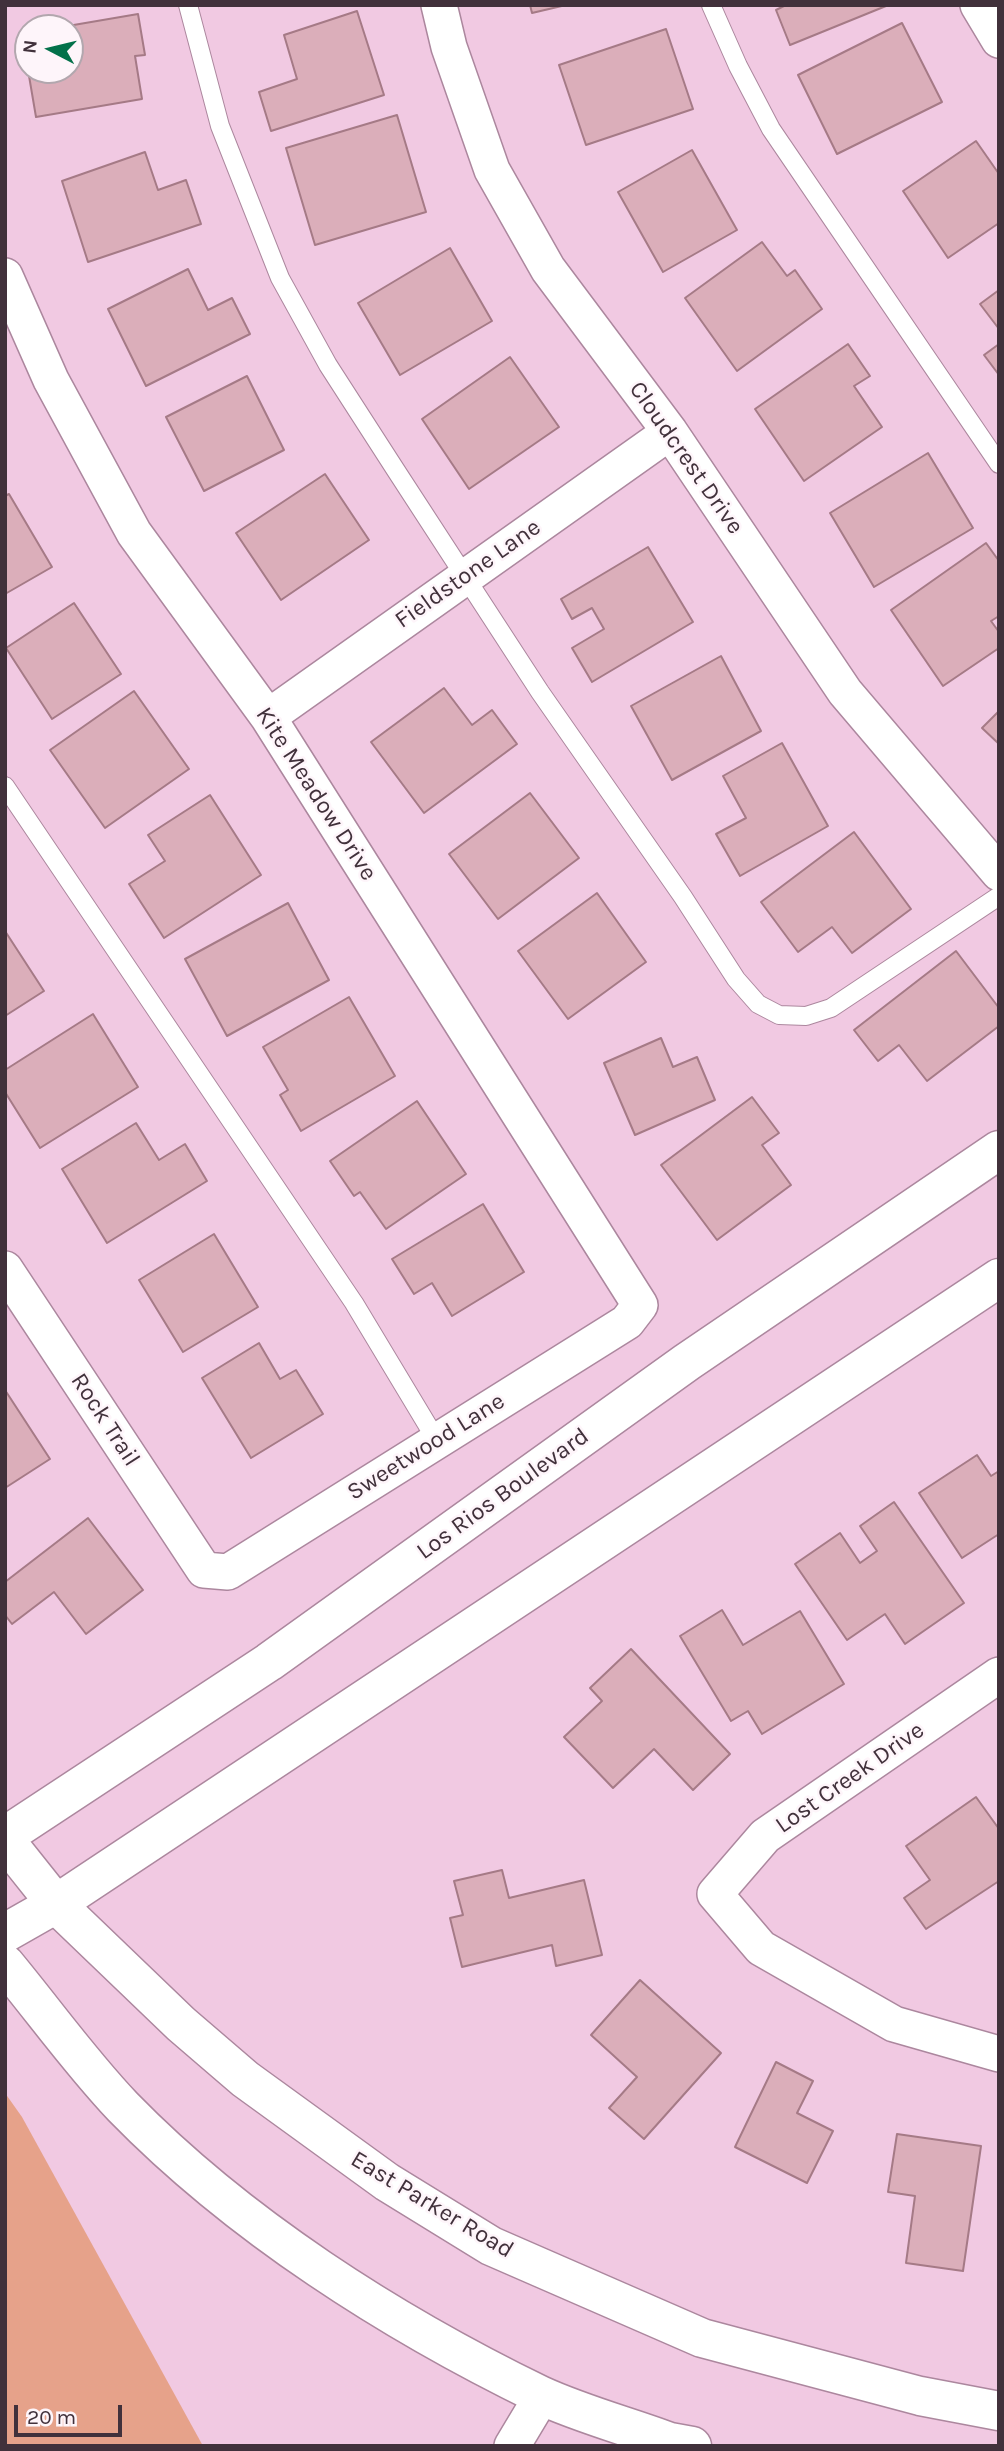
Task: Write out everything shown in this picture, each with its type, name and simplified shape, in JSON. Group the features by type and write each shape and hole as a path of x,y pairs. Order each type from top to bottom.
{"main road":[{"name":"Los Rios Boulevard","path":"5,1838 269,1662 687,1362 999,1150"},
{"path":"5,1933 56,1905 999,1278"},
{"name":"East Parker Road","path":"5,1838 56,1905 181,2024 245,2079 387,2182 491,2246 702,2338 920,2396 999,2411"},
{"path":"5,1964 123,2106 193,2172 285,2244 363,2298 542,2396 670,2442 692,2446"}],"street":[{"name":"Cloudcrest Drive","path":"439,5 449,47 492,170 548,269 670,432 845,692 999,873"},
{"path":"978,5 999,40"},
{"name":"Kite Meadow Drive","path":"5,276 51,380 134,533 268,717 640,1305"},
{"name":"Fieldstone Lane","path":"268,717 670,432"},
{"name":"Rock Trail","path":"5,1269 204,1570"},
{"name":"Sweetwood Lane","path":"204,1570 228,1572 627,1322 640,1305"},
{"name":"Lost Creek Drive","path":"999,1675 765,1836 715,1894 761,1948 894,2024 999,2054"},
{"path":"512,2446 542,2396"}],"lane":[{"path":"188,5 220,126 280,278 328,365 540,692 683,897 736,979 758,1004 779,1015 806,1016 831,1008 999,896"},
{"path":"711,5 771,130 999,464"},
{"path":"5,786 354,1303 437,1441"}],"shaded area":[{"path":"5,2093 22,2117 203,2446 5,2446"}],"building":[{"path":"530,5 566,5 532,13"},
{"path":"786,5 886,6 790,45 776,10"},
{"path":"357,11 384,95 271,131 259,92 297,79 284,35"},
{"path":"138,14 145,55 135,56 142,99 36,117 30,84 84,84 84,23"},
{"path":"902,23 942,102 837,154 798,75"},
{"path":"666,29 693,109 586,145 559,65"},
{"path":"397,115 426,212 315,245 286,148"},
{"path":"976,141 999,174 999,223 948,258 903,191"},
{"path":"692,150 737,230 663,272 618,192"},
{"path":"145,152 158,190 186,180 201,224 88,262 62,181"},
{"path":"762,242 787,276 795,270 822,309 737,371 685,298"},
{"path":"450,248 492,321 400,375 358,303"},
{"path":"188,269 208,310 232,298 250,334 146,386 108,309"},
{"path":"999,290 999,329 980,304"},
{"path":"848,344 870,376 854,386 882,427 804,481 755,409"},
{"path":"999,344 999,375 984,355"},
{"path":"510,357 559,427 469,489 422,419"},
{"path":"247,376 284,450 204,491 166,417"},
{"path":"928,453 973,528 874,587 830,513"},
{"path":"325,474 369,540 281,600 236,533"},
{"path":"9,494 52,567 5,594 5,496"},
{"path":"986,543 999,561 999,616 991,621 999,632 999,648 943,686 891,610"},
{"path":"648,547 693,622 592,682 572,648 604,629 592,608 572,619 561,599"},
{"path":"74,603 121,674 52,719 6,648"},
{"path":"721,656 761,731 672,780 631,706"},
{"path":"444,688 472,725 492,710 517,744 424,813 371,742"},
{"path":"134,691 189,769 105,828 50,750"},
{"path":"999,711 999,744 982,728"},
{"path":"782,743 828,826 740,876 716,834 746,818 723,776"},
{"path":"530,793 579,858 498,919 449,854"},
{"path":"210,795 261,875 164,938 129,884 165,861 148,835"},
{"path":"854,832 911,909 852,953 832,927 798,952 761,902"},
{"path":"597,893 646,962 568,1019 518,951"},
{"path":"288,903 329,980 227,1036 185,959"},
{"path":"5,931 44,991 5,1016"},
{"path":"956,951 999,1008 999,1026 927,1081 899,1045 878,1061 854,1030"},
{"path":"349,997 395,1076 301,1131 280,1095 288,1090 263,1047"},
{"path":"93,1014 138,1087 40,1148 5,1092 5,1070"},
{"path":"661,1038 673,1067 697,1057 715,1100 635,1135 604,1063"},
{"path":"752,1097 779,1133 762,1145 791,1185 717,1240 661,1165"},
{"path":"417,1101 466,1174 386,1229 360,1192 354,1196 330,1161"},
{"path":"136,1123 159,1160 185,1144 207,1181 107,1243 62,1169"},
{"path":"483,1204 524,1272 452,1316 432,1283 414,1294 392,1259"},
{"path":"214,1234 258,1307 183,1352 139,1280"},
{"path":"259,1343 280,1379 296,1370 323,1414 251,1458 202,1378"},
{"path":"5,1390 50,1459 5,1488"},
{"path":"977,1455 991,1476 999,1471 999,1534 962,1558 919,1493"},
{"path":"894,1502 964,1603 905,1644 885,1614 847,1640 795,1564 840,1533 860,1563 877,1551 860,1526"},
{"path":"88,1518 143,1590 86,1634 54,1592 12,1624 5,1615 5,1582"},
{"path":"722,1610 743,1645 800,1611 844,1684 762,1734 748,1711 731,1721 680,1636"},
{"path":"631,1649 730,1754 693,1790 654,1749 613,1788 564,1737 602,1701 590,1688"},
{"path":"976,1797 999,1829 999,1881 926,1929 904,1898 930,1880 906,1846"},
{"path":"502,1870 509,1898 584,1880 602,1955 556,1966 552,1945 462,1967 450,1918 463,1915 454,1881"},
{"path":"640,1980 721,2053 644,2139 609,2108 637,2077 591,2035"},
{"path":"776,2062 813,2081 797,2113 833,2131 807,2183 735,2147"},
{"path":"897,2134 981,2146 963,2271 906,2263 915,2196 888,2192"}]}
